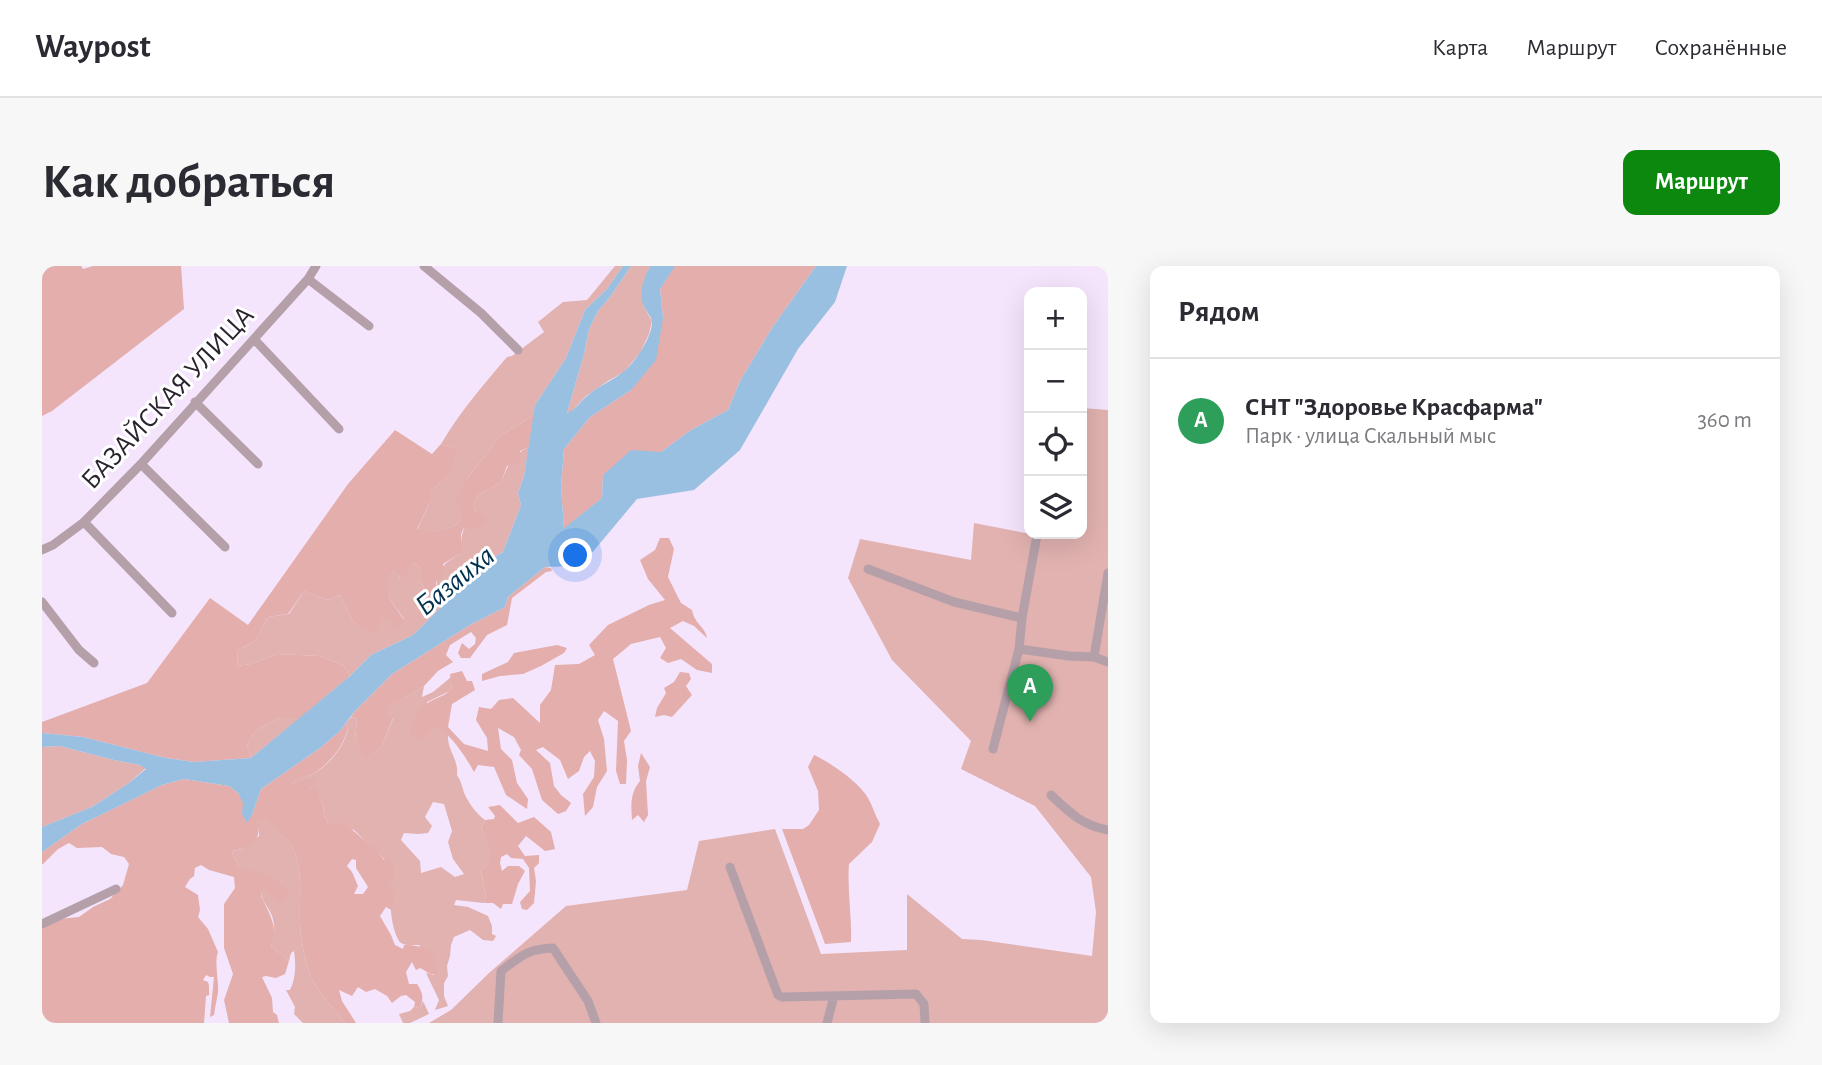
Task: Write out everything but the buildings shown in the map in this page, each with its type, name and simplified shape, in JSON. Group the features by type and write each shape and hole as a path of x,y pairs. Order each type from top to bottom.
{"street":[{"name":"БАЗАЙСКАЯ УЛИЦА","path":"42,550 84,522 141,464 308,279 316,266"},
{"path":"424,266 481,313 518,350"},
{"path":"308,279 369,326"},
{"path":"254,339 339,429"},
{"path":"195,402 258,464"},
{"path":"141,464 225,547"},
{"path":"84,522 172,613"},
{"path":"993,749 1019,649 1036,539"},
{"path":"869,569 954,602 1022,618"},
{"path":"1094,657 1108,573"},
{"path":"42,602 79,650 94,663"},
{"path":"1019,649 1094,657 1108,662"},
{"path":"1051,795 1072,816 1093,827 1108,830"},
{"path":"730,867 778,995 916,994 924,1004 925,1023"},
{"path":"42,924 116,889"},
{"path":"498,1023 501,971 528,951 539,948 553,948 588,1001 596,1023"},
{"path":"827,1023 834,996"}],"shaded area":[{"path":"42,266 81,266 83,269 93,266 181,266 184,309 42,416"},
{"path":"615,266 623,266 607,289 585,310 566,358 535,405 534,415 500,436 466,480 459,523 439,531 417,530 430,502 430,491 447,478 453,448 441,444 464,410 507,357 544,332 538,322 563,302 587,300"},
{"path":"631,266 650,266 646,275 643,305 652,321 649,334 640,353 624,372 586,396 567,413 589,329 598,311"},
{"path":"674,266 816,266 772,328 740,381 728,410 691,430 661,452 603,475 602,498 564,529 561,487 564,449 590,417 631,390 663,318 660,289"},
{"path":"1087,408 1108,410 1108,1023 429,1023 451,1010 566,906 687,890 699,841 775,829 821,954 907,950 907,894 962,939 1092,956 1096,912 1091,877 1035,806 961,769 971,741 892,660 848,578 860,539 971,560 974,523 1024,533 1024,539 1087,539"},
{"path":"534,415 529,447 520,451 519,463 507,466 501,482 478,495 473,507 483,515 487,523 474,529 464,528 461,534 461,553 443,564 444,575 436,582 439,596 429,600 421,581 421,568 414,563 401,580 395,569 386,580 389,598 404,620 399,628 383,618 375,634 353,622 340,595 328,600 304,591 288,614 268,617 255,641 238,650 237,666 278,654 319,656 343,665 350,676 300,718 279,718 255,731 247,745 251,758 194,762 166,758 83,737 42,733 42,722 147,683 210,598 248,625 348,484 395,430 432,454 441,444 453,448 456,454 447,478 430,491 430,502 417,529 438,530 459,523 461,508 456,497 500,436"},
{"path":"529,447 518,493 521,505 503,552 489,560 413,635 371,655 350,676 343,665 319,656 278,654 237,666 238,650 255,641 268,617 289,614 304,591 328,600 340,595 353,622 375,633 383,617 404,619 389,598 385,580 396,568 400,579 414,563 421,568 421,581 429,600 439,596 438,575 448,561 461,553 463,531 476,512 473,507 478,495 501,482 515,457"},
{"path":"660,538 669,538 674,549 668,577 681,603 692,610 707,638 694,626 683,621 670,628 712,664 712,673 697,670 681,659 668,663 660,658 666,648 660,637 631,644 613,659 631,731 624,741 627,760 626,784 620,784 616,771 618,721 604,711 598,720 604,739 607,771 597,787 593,807 585,816 583,794 594,777 595,761 590,751 584,757 579,771 568,779 560,760 543,747 536,750 550,763 554,786 571,803 566,811 558,814 542,800 532,769 519,755 521,750 514,737 498,728 501,749 512,760 517,783 528,799 527,809 506,795 494,767 478,765 474,772 457,745 440,729 434,726 424,739 409,736 423,707 452,689 450,674 462,671 467,681 472,681 475,690 452,704 448,727 464,744 488,751 487,738 476,720 479,707 491,709 499,700 513,698 540,723 540,705 551,690 555,665 579,664 595,655 589,645 608,625 665,600 648,579 640,560 655,550"},
{"path":"545,567 551,568 552,571 546,572 512,598 507,625 487,635 470,658 461,658 458,653 462,643 469,649 475,644 476,638 471,632 450,645 446,655 453,662 438,671 424,686 388,706 388,713 393,718 381,748 366,758 355,740 357,719 351,717 354,712 392,674 470,625 505,607 508,597"},
{"path":"557,645 567,648 564,653 541,666 523,674 482,681 482,674 508,662 514,653"},
{"path":"680,672 689,673 691,679 686,686 692,695 672,717 655,717 666,693 664,688 674,682"},
{"path":"451,677 452,690 427,702 434,725 448,735 457,775 466,797 474,810 485,820 481,828 491,850 489,860 481,871 486,896 484,903 456,900 454,905 468,907 488,916 492,934 496,936 493,941 483,940 470,930 454,937 447,966 448,976 444,983 444,996 448,1006 435,1010 439,1000 426,973 434,975 419,945 401,943 394,928 391,910 386,907 385,860 354,830 328,823 316,789 309,790 309,787 292,783 313,774 330,761 343,742 348,729 346,723 351,717 357,719 355,740 367,757 381,748 393,719 387,706 424,686 422,697 433,692","holes":["433,802 444,804 452,831 448,842 453,859 464,874 455,877 441,867 421,873 420,861 401,840 404,833 428,833 432,826 425,817"]},
{"path":"279,718 300,718 251,758 247,745 255,731"},
{"path":"346,723 346,735 330,760 313,774 292,783 294,785 303,780 315,779 316,782 309,790 316,788 328,823 344,823 384,860 387,856 394,869 394,879 388,884 394,893 393,905 386,907 380,916 395,945 403,949 404,945 423,948 432,954 437,965 438,973 433,974 420,968 416,970 412,962 406,972 409,984 417,984 422,993 420,1008 414,1007 415,1002 406,995 392,1003 387,996 375,989 366,992 358,987 352,996 339,990 342,1001 356,1023 345,1023 329,1004 312,978 304,954 300,928 300,874 296,855 290,843 266,819 259,824 253,844 233,851 232,854 239,867 270,876 290,892 285,899 277,903 262,889 261,896 274,927 271,946 289,961 285,974 276,978 262,977 272,998 273,1012 279,1023 229,1023 224,1000 233,974 224,948 224,904 235,888 234,877 201,865 195,868 194,876 185,887 198,895 198,917 208,929 218,952 218,992 214,1015 210,1017 214,977 206,975 203,980 208,982 209,995 206,996 204,1023 42,1023 42,927 59,919 79,917 110,899 123,885 129,864 124,857 111,854 102,847 77,848 69,843 58,849 43,864 42,852 82,824 162,785 184,779 229,786 238,793 244,803 242,814 252,815 261,789 340,731","holes":["352,859 356,860 356,868 368,887 363,894 354,894 358,886 347,866"]},
{"path":"60,746 146,768 129,783 92,807 42,827 42,747"},
{"path":"641,753 650,767 646,781 648,815 644,822 638,815 632,820 631,804 640,781 638,766"},
{"path":"814,755 858,786 868,798 880,824 872,842 849,864 851,942 825,944 782,829 803,829 819,810 818,791 808,767"},
{"path":"500,805 518,823 534,817 551,832 555,849 545,851 526,836 518,846 525,856 539,855 539,863 534,868 534,903 527,910 522,909 520,902 530,891 529,868 523,859 511,858 507,854 501,857 502,871 508,866 519,866 525,871 512,904 503,904 501,909 493,903 484,903 486,896 481,871 489,860 490,850 481,828 485,820 494,819 495,816 488,807"},
{"path":"266,818 290,843 296,855 300,873 301,936 309,971 318,989 345,1023 303,1023 294,1014 295,1007 286,990 290,990 293,981 294,951 289,961 271,946 274,923 261,888 270,894 258,873 239,867 232,854 259,836 259,824"},
{"path":"423,1001 429,1014 410,1023 403,1023 399,1014 414,1007 420,1008"}],"water":[{"path":"623,266 631,266 598,311 589,329 567,413 591,392 623,372 637,356 646,342 652,321 644,307 642,296 642,286 650,266 675,266 660,289 663,318 656,360 631,390 590,417 564,449 561,487 564,528 602,498 603,475 631,450 661,452 691,430 728,410 740,381 772,328 816,266 847,266 835,302 798,349 740,450 694,490 637,499 581,566 545,567 508,597 505,607 470,625 392,674 354,712 340,731 261,789 247,823 242,814 243,803 238,793 229,786 184,779 162,785 82,824 42,852 42,827 92,807 146,769 140,765 60,746 42,747 42,733 83,737 166,758 194,762 251,758 350,676 371,655 413,635 489,560 503,552 521,505 518,493 524,476 535,405 566,358 585,310 607,289"}],"place":[{"name":"СНТ \"Здоровье Красфарма\"","path":"1030,722"}],"water label":[{"name":"Базаиха","path":"455,581"}]}
